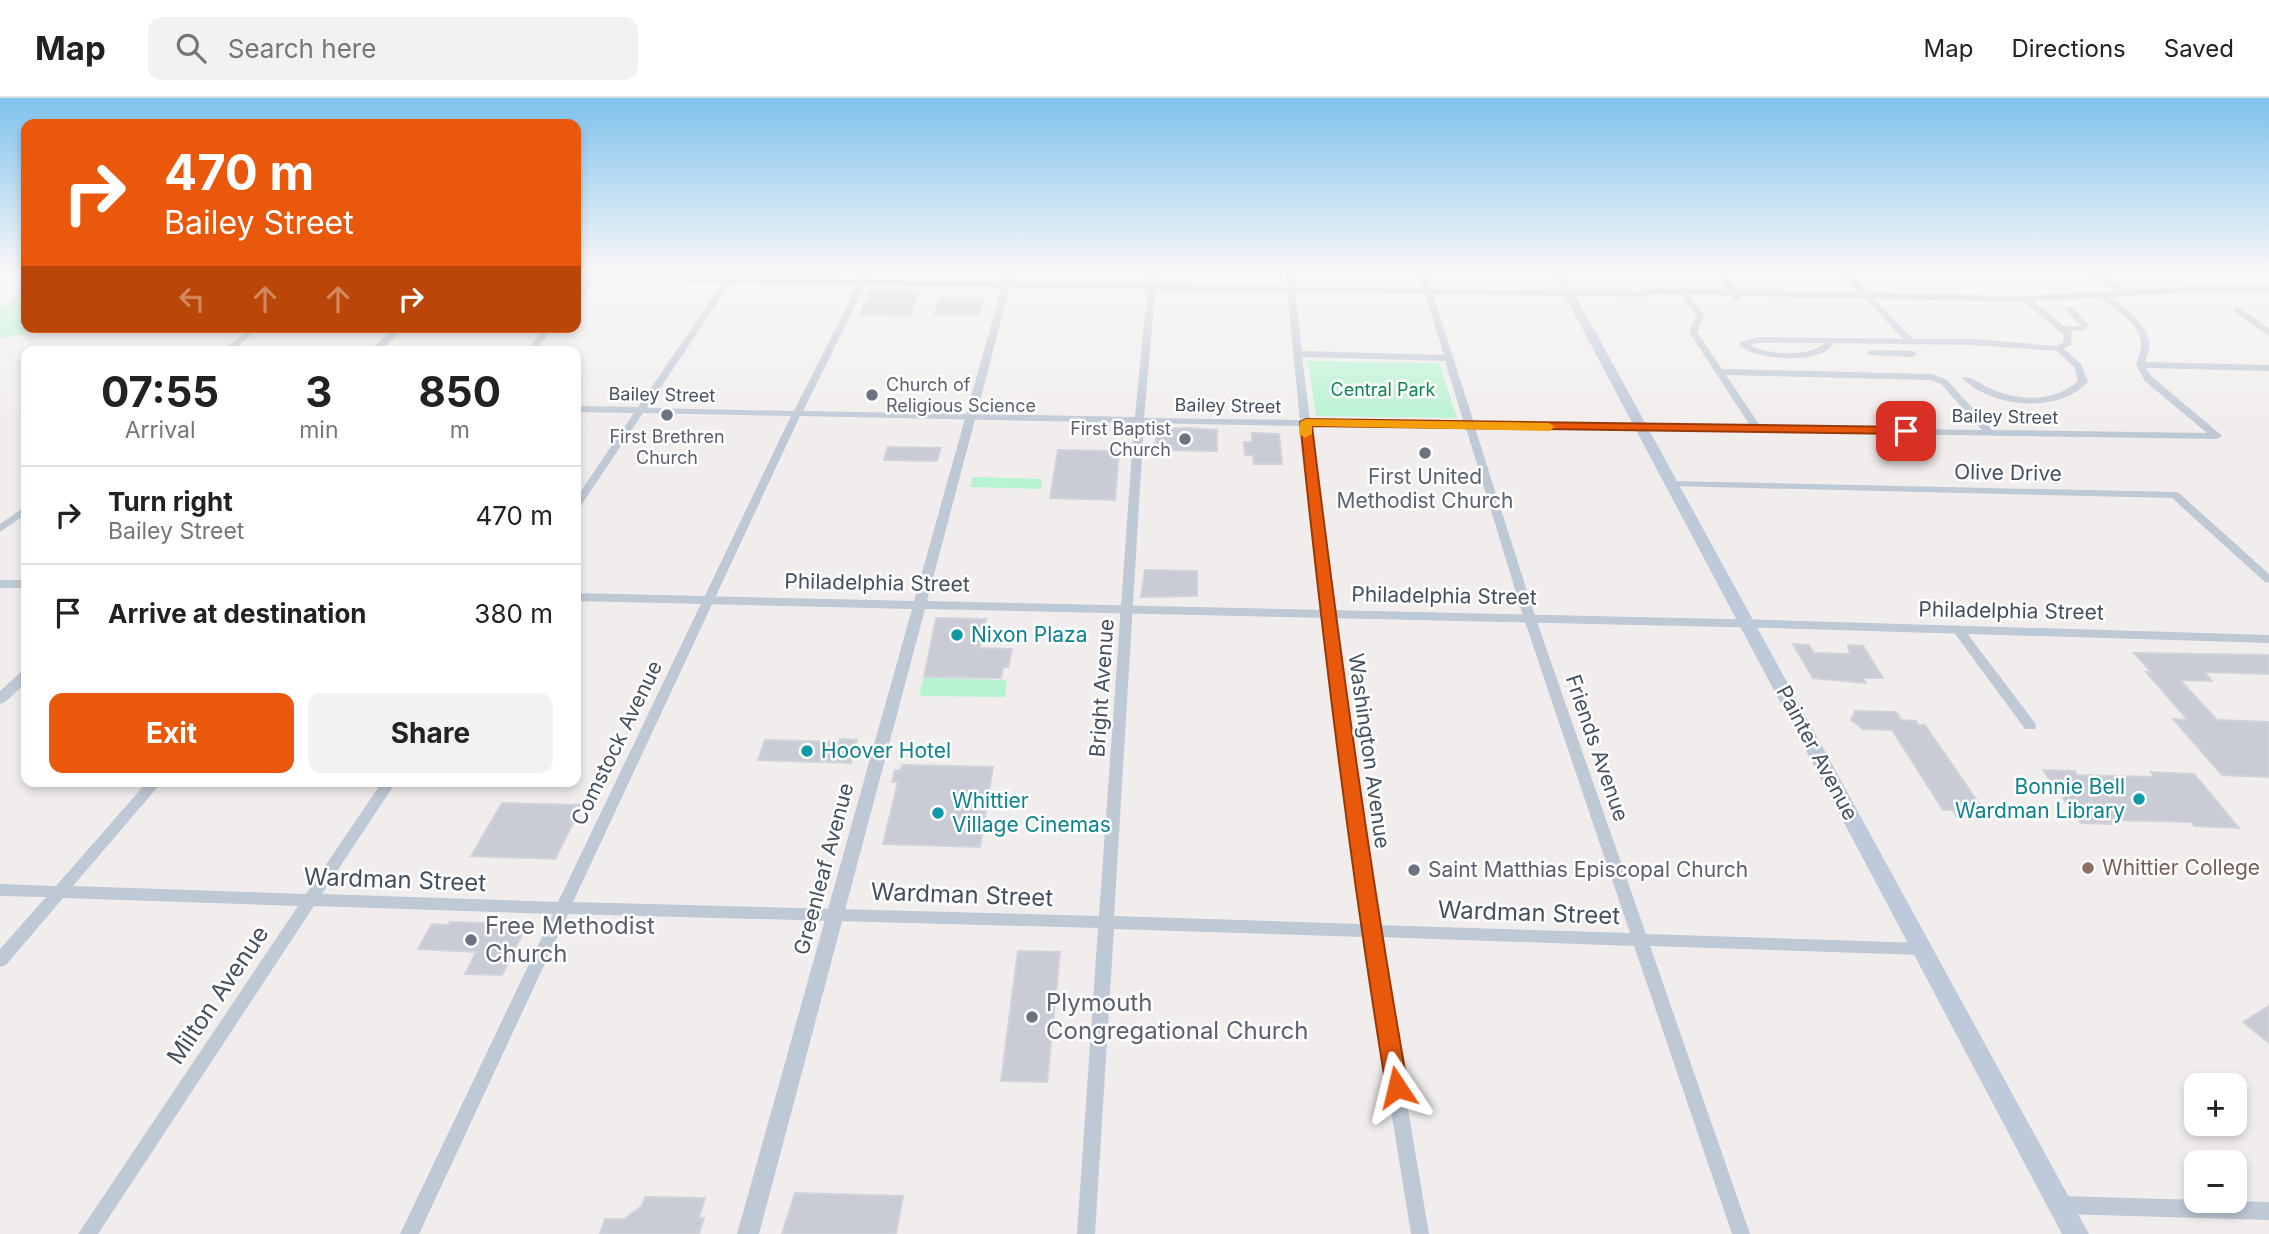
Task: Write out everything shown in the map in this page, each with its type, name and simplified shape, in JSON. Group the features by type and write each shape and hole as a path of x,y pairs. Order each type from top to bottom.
{"main road":[{"name":"Painter Avenue","path":"1586,325 2076,1234"}],"street":[{"path":"581,498 699,325"},
{"name":"Comstock Avenue","path":"409,1234 561,908 842,325"},
{"name":"Greenleaf Avenue","path":"748,1234 996,325"},
{"name":"Bright Avenue","path":"1086,1234 1105,923 1129,609 1139,420 1148,325"},
{"name":"Washington Avenue","path":"1296,325 1328,614 1370,931 1420,1234"},
{"name":"Friends Avenue","path":"1438,325 1531,619 1741,1234"},
{"path":"1696,325 1693,332 1755,427"},
{"path":"1895,325 1910,341"},
{"path":"2059,325 2070,338 2059,349"},
{"path":"2064,329 2082,328 2085,325"},
{"path":"2136,325 2144,336 2146,347 2140,365 2269,368"},
{"path":"232,346 249,333"},
{"path":"380,346 394,333"},
{"path":"1833,341 1817,352 1807,354 1756,352 1747,349 1743,344 1758,340 1910,341 1973,342 2059,349 2078,366 2084,382 2076,390 2056,399 2042,401 1979,388 1967,379"},
{"path":"1882,342 1894,353"},
{"path":"1871,353 1913,354"},
{"path":"1300,354 1447,358"},
{"name":"Bailey Street","path":"581,409 2217,436 2148,379 2140,365"},
{"path":"1718,372 1932,377 1944,382 1990,433"},
{"name":"Olive Drive","path":"1672,484 2175,495 2266,575"},
{"path":"0,530 21,513"},
{"path":"0,584 21,584"},
{"name":"Philadelphia Street","path":"581,597 2269,639"},
{"path":"1959,631 2030,726"},
{"path":"0,699 21,680"},
{"path":"0,960 151,787"},
{"name":"Milton Avenue","path":"87,1234 386,787"},
{"name":"Wardman Street","path":"0,890 1922,949"},
{"path":"2060,1205 2269,1211"}],"green space":[{"path":"0,325 21,325 21,333 32,333 0,338"},
{"name":"Central Park","path":"1308,361 1439,363 1457,418 1316,416"},
{"path":"973,477 1042,479 1041,489 970,487"},
{"path":"924,678 1007,680 1005,697 919,696"}],"building":[{"name":"First Baptist Church","path":"1158,429 1217,430 1217,451 1157,450 1155,445"},
{"path":"1252,433 1279,434 1282,464 1254,464 1253,455 1245,455 1244,442 1252,442"},
{"path":"888,447 941,448 937,461 884,460"},
{"path":"1058,450 1119,451 1115,500 1050,498"},
{"path":"1145,570 1197,571 1197,596 1141,597"},
{"name":"Nixon Plaza","path":"936,618 986,619 980,648 1012,649 1008,667 1003,667 1001,678 924,677"},
{"path":"1793,644 1809,645 1814,653 1850,654 1848,645 1863,646 1883,678 1863,678 1866,683 1813,678"},
{"path":"2134,653 2269,655 2269,674 2204,672 2212,681 2180,680 2217,720 2269,722 2269,777 2222,775 2173,719 2188,720 2146,672 2151,672"},
{"path":"1855,711 1896,712 1901,720 1925,725 1984,811 1970,810 1973,816 1956,816 1953,810 1943,810 1892,730 1863,729 1851,720"},
{"name":"Hoover Hotel","path":"840,739 857,740 851,763 758,760 765,740 839,742"},
{"name":"Whittier Village Cinemas","path":"902,765 993,767 980,847 883,844 898,782 892,782 895,770 901,770"},
{"name":"Bonnie Bell Wardman Library","path":"2043,770 2075,771 2077,775 2154,777 2151,772 2194,774 2239,828 2194,826 2191,822 2111,820 2114,824 2081,823"},
{"path":"502,803 582,805 555,859 471,856"},
{"name":"Free Methodist Church","path":"450,922 519,924 524,931 502,975 465,974 476,952 418,949 432,924 449,925"},
{"name":"Plymouth Congregational Church","path":"1018,951 1060,952 1047,1082 1001,1081"},
{"path":"2269,1006 2269,1043 2243,1022"},
{"path":"795,1193 903,1196 896,1234 782,1234"},
{"path":"645,1197 705,1198 699,1218 704,1218 699,1234 600,1234 605,1219 624,1219 642,1206"}],"slow traffic":[{"path":"1305,434 1306,422 1549,427"}],"place":[{"name":"Church of Religious Science","path":"872,395"},
{"name":"First Brethren Church","path":"667,415"},
{"name":"First Baptist Church","path":"1185,439"},
{"name":"First United Methodist Church","path":"1425,453"},
{"name":"Nixon Plaza","path":"957,635"},
{"name":"Hoover Hotel","path":"807,751"},
{"name":"Bonnie Bell Wardman Library","path":"2139,799"},
{"name":"Whittier Village Cinemas","path":"938,813"},
{"name":"Whittier College","path":"2088,868"},
{"name":"Saint Matthias Episcopal Church","path":"1414,870"},
{"name":"Free Methodist Church","path":"471,940"},
{"name":"Plymouth Congregational Church","path":"1032,1017"}],"route":[{"path":"1397,1087 1370,931 1324,589 1306,422 1906,431"}]}
